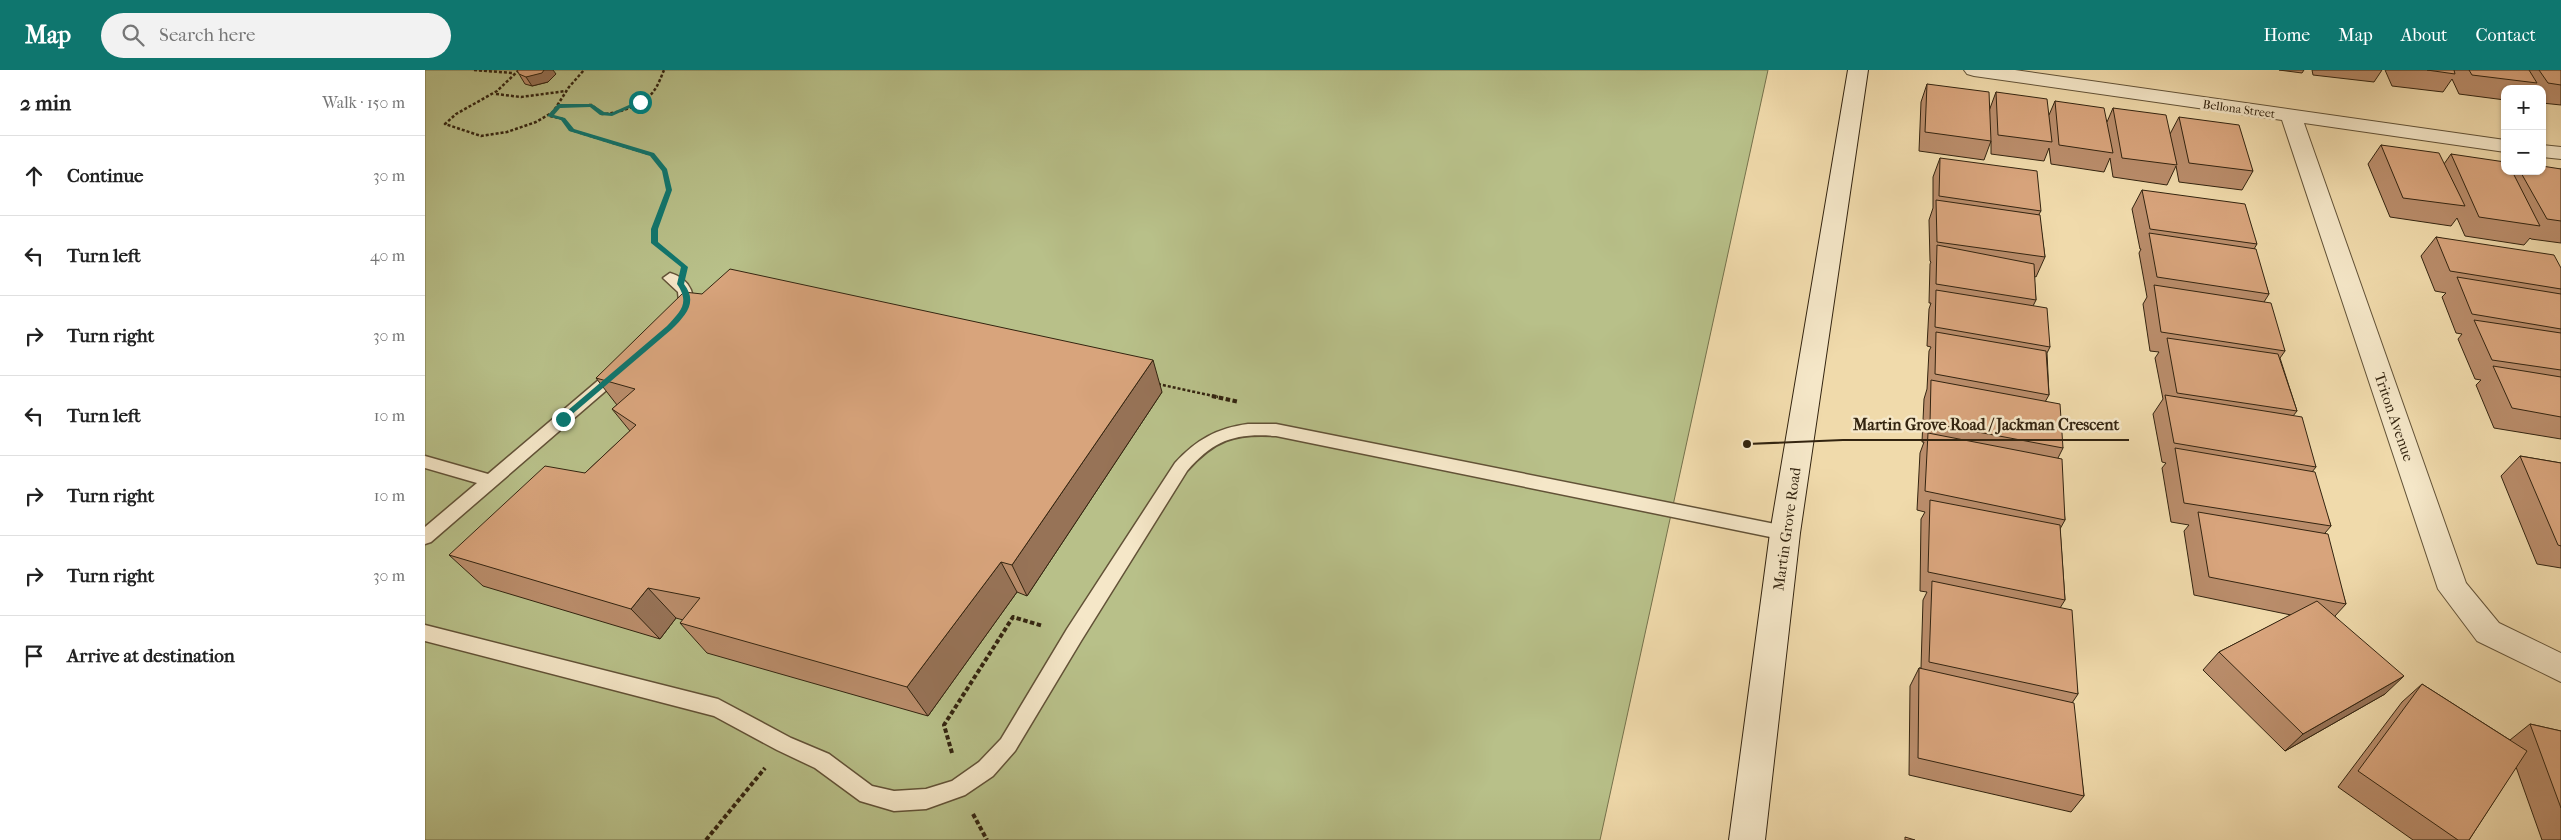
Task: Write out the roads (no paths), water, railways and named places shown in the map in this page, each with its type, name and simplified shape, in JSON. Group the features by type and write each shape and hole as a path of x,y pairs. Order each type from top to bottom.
{"street":[{"name":"Martin Grove Road","path":"1747,840 1785,534 1858,70"},
{"name":"Bellona Street","path":"1974,70 2501,145"},
{"name":"Triton Avenue","path":"2291,116 2453,589 2488,632 2561,668"},
{"path":"2546,151 2561,153"}],"lane":[{"path":"670,327 681,315 687,303 687,292 675,281"},
{"path":"425,537 629,363"},
{"path":"425,633 718,708 784,744 823,761 867,794 894,801 926,799 958,788 986,769 1008,745 1074,635 1181,467 1193,452 1211,440 1232,431 1254,428 1276,430 1785,534"},
{"path":"425,462 491,481"}],"place":[{"name":"Martin Grove Road / Jackman Crescent","path":"1747,444"}]}
